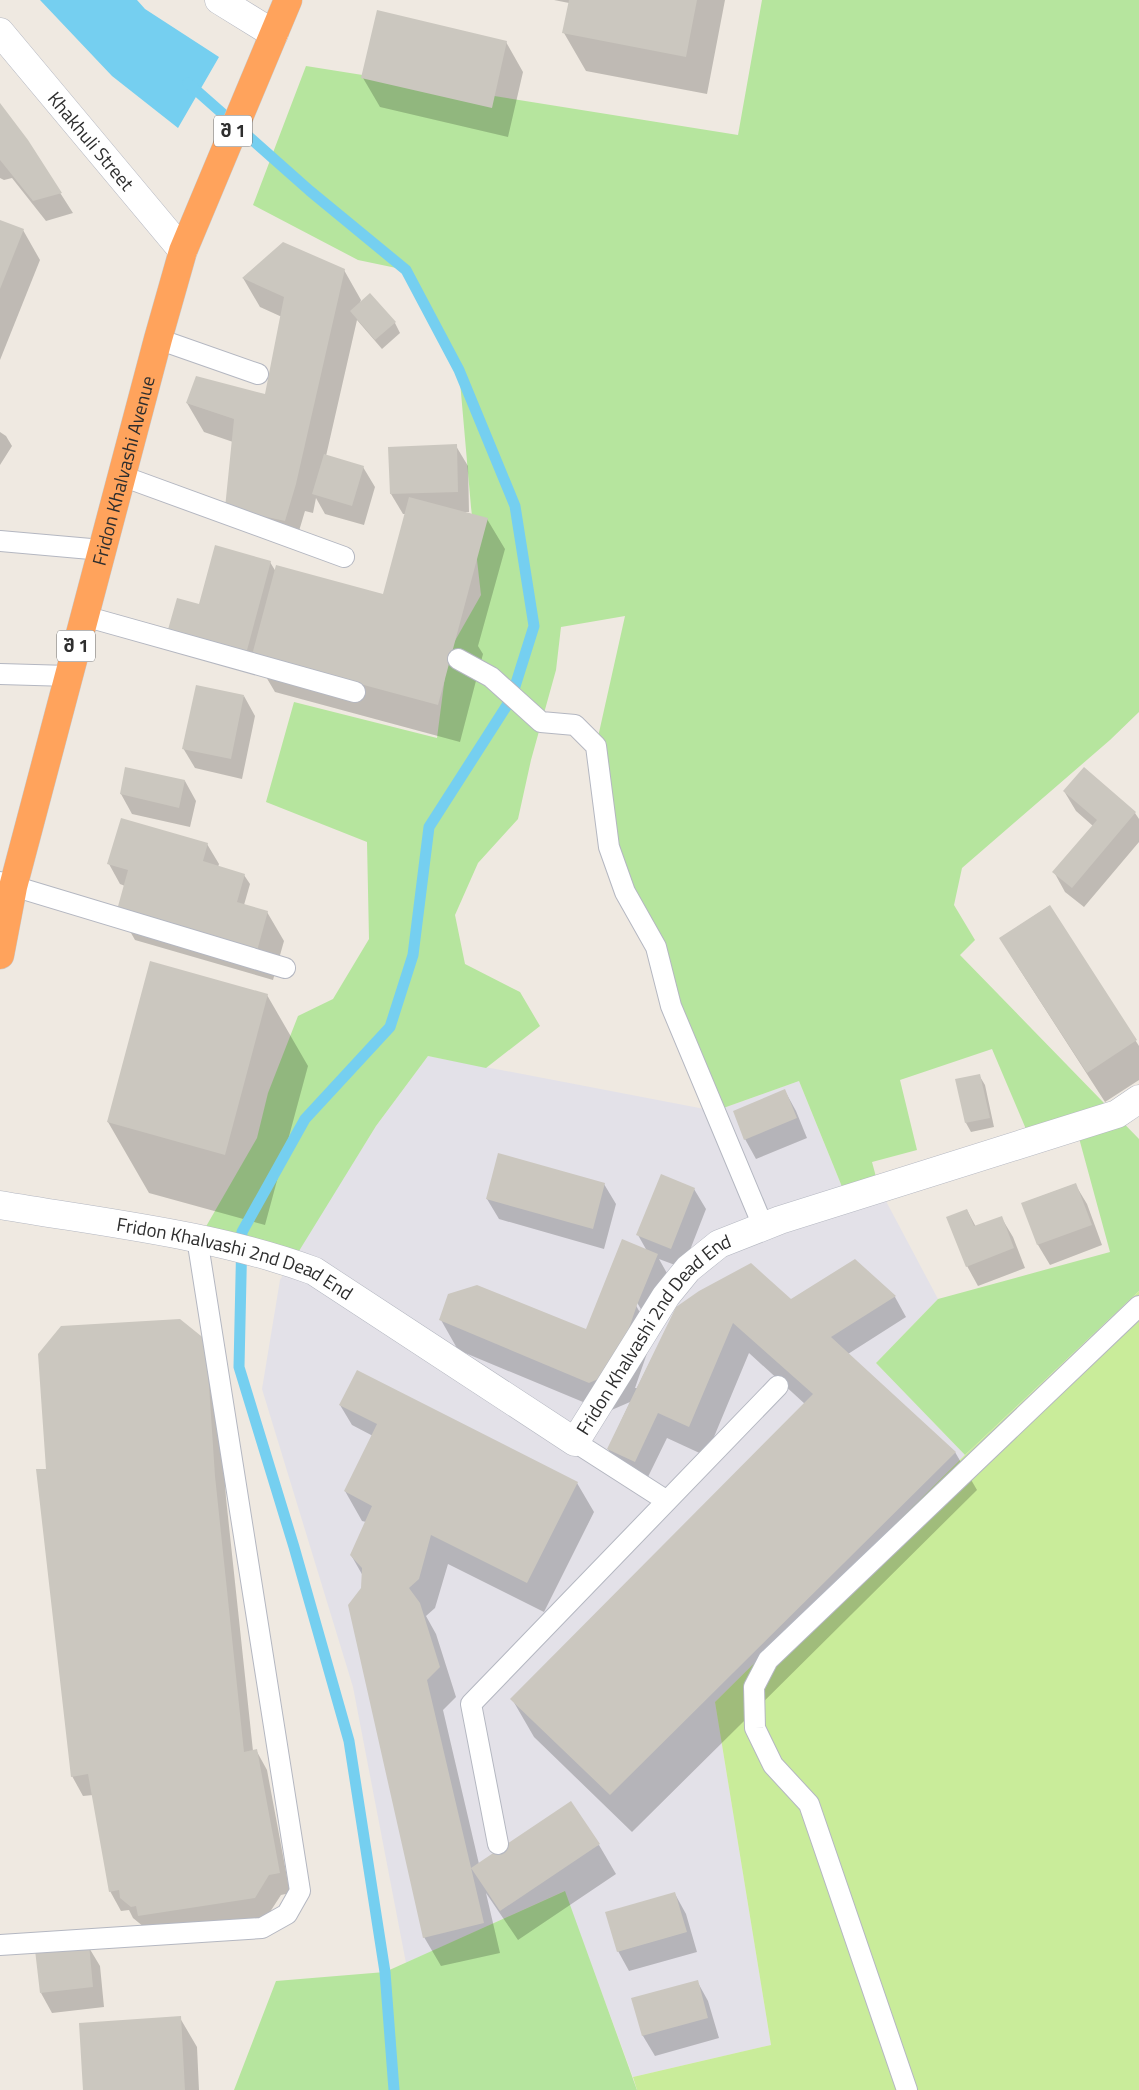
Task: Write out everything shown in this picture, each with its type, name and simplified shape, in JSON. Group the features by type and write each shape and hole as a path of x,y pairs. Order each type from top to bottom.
{"highway":[{"name":"Fridon Khalvashi Avenue","path":"0,955 7,885 69,676 183,251 288,0"}],"street":[{"path":"220,0 274,34"},
{"name":"Khakhuli Street","path":"0,32 183,251"},
{"name":"Fridon Khalvashi 2nd Dead End","path":"0,1205 197,1238 285,1261 314,1272 575,1442 666,1296 688,1269 719,1244 762,1226 1117,1114 1139,1100"}],"lane":[{"path":"158,339 258,374"},
{"path":"122,476 344,557"},
{"path":"0,540 102,550"},
{"path":"84,616 355,692"},
{"path":"458,658 491,677 541,722 575,725 596,746 608,847 626,892 656,947 671,1006 762,1226"},
{"path":"0,674 69,676"},
{"path":"7,885 285,968"},
{"path":"0,1945 262,1928 286,1914 300,1891 197,1238"},
{"path":"907,2090 809,1804 774,1765 755,1728 754,1687 768,1660 1139,1306"},
{"path":"498,1844 471,1704 778,1386"},
{"path":"575,1442 667,1501"}],"shaded area":[{"path":"428,1056 715,1111 799,1081 847,1199 879,1188 938,1299 876,1363 965,1455 715,1702 771,2045 633,2077 564,1891 406,1963 353,1687 262,1389 280,1280 376,1126"}],"green space":[{"path":"762,0 1139,0 1139,712 1110,740 962,868 954,905 975,940 960,955 1139,1139 1139,1291 965,1455 876,1363 938,1299 1110,1252 1076,1127 1031,1141 992,1049 900,1080 917,1150 872,1162 879,1188 847,1199 799,1081 715,1111 625,892 596,746 625,616 561,627 556,670 531,760 518,819 478,863 455,915 465,964 520,992 540,1026 486,1068 428,1056 376,1126 299,1251 204,1230 257,1138 268,1093 298,1016 333,999 369,939 367,842 266,802 294,702 437,738 448,653 481,595 459,370 406,270 358,260 253,205 306,66 738,135"},
{"path":"1139,1291 1139,2090 637,2090 633,2077 771,2045 715,1702 965,1455"},
{"path":"565,1891 637,2090 234,2090 276,1981 385,1972"}],"water":[{"path":"40,0 137,0 145,9 219,57 178,128 112,76"}],"building":[{"path":"569,0 697,0 686,57 562,33"},
{"path":"377,10 507,41 492,108 361,78"},
{"path":"0,103 28,140 62,193 33,201 0,160"},
{"path":"0,220 24,229 0,289"},
{"path":"283,242 345,269 296,484 285,521 225,508 234,419 186,403 196,376 265,394 284,297 242,278"},
{"path":"370,293 396,322 375,340 350,311"},
{"path":"457,444 458,492 390,494 388,447"},
{"path":"324,454 364,466 352,506 312,494"},
{"path":"409,497 488,518 438,705 252,655 276,565 383,594"},
{"path":"215,545 271,561 246,654 167,633 177,598 199,604"},
{"path":"196,685 244,695 231,759 182,749"},
{"path":"125,767 185,780 179,808 120,794"},
{"path":"1084,767 1136,812 1072,888 1052,872 1097,820 1063,791"},
{"path":"121,818 208,843 203,861 245,874 237,902 268,911 257,951 117,910 128,870 107,864"},
{"path":"1050,905 1137,1040 1087,1073 999,938"},
{"path":"150,961 268,994 225,1155 107,1122"},
{"path":"980,1074 990,1118 965,1123 955,1079"},
{"path":"785,1089 797,1118 744,1140 733,1111"},
{"path":"498,1153 605,1183 593,1229 486,1199"},
{"path":"661,1174 695,1188 671,1249 636,1235"},
{"path":"1076,1183 1092,1225 1037,1245 1021,1203"},
{"path":"967,1209 974,1226 1002,1216 1014,1248 966,1267 946,1217"},
{"path":"622,1239 658,1254 637,1305 614,1372 589,1383 439,1320 448,1294 477,1285 586,1329"},
{"path":"855,1259 896,1296 831,1337 956,1452 610,1795 510,1699 813,1394 733,1323 689,1427 658,1413 635,1462 607,1449 676,1307 699,1291 751,1263 791,1299"},
{"path":"180,1319 206,1340 215,1476 244,1752 257,1749 280,1873 269,1875 255,1898 138,1916 136,1906 131,1907 120,1898 119,1890 109,1892 88,1774 71,1777 36,1469 46,1469 38,1354 61,1326"},
{"path":"357,1370 578,1482 527,1583 431,1535 419,1579 409,1588 420,1603 440,1667 427,1680 484,1923 423,1938 348,1605 361,1588 362,1568 350,1555 372,1506 344,1491 377,1424 339,1405"},
{"path":"571,1801 600,1844 500,1911 471,1868"},
{"path":"675,1892 687,1932 617,1952 605,1912"},
{"path":"89,1944 93,1987 40,1993 35,1950"},
{"path":"698,1980 708,2018 642,2036 631,1998"},
{"path":"181,2016 185,2090 83,2090 79,2023"}],"waterway":[{"path":"188,83 310,191 406,270 459,370 515,506 534,626 511,699 429,827 413,955 390,1027 305,1119 242,1232 239,1367 294,1547 349,1741 385,1972 394,2090"}]}
